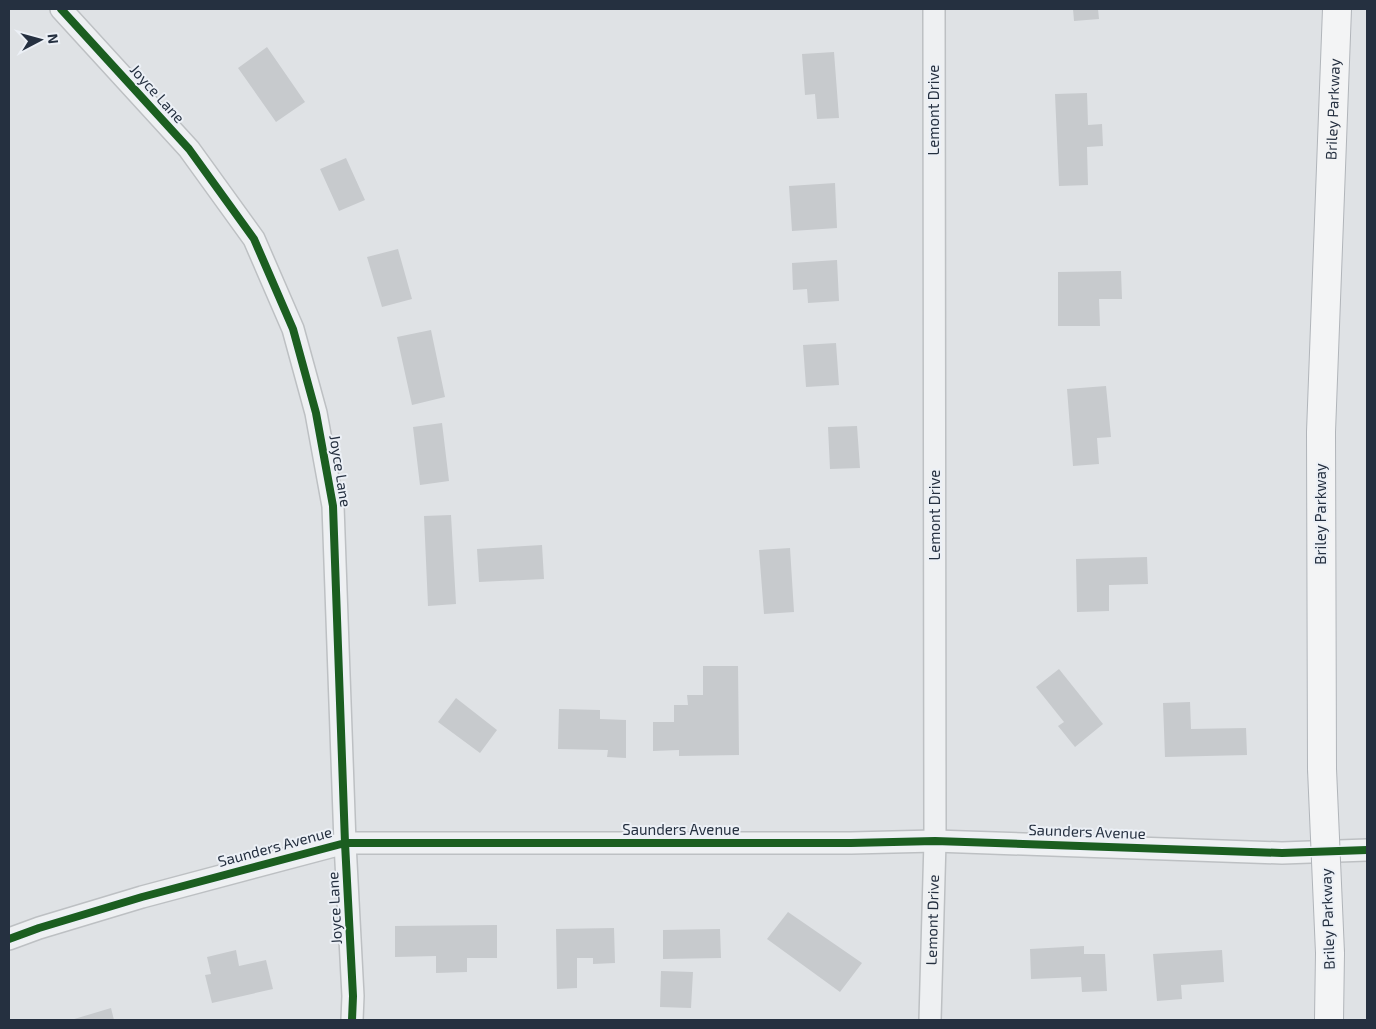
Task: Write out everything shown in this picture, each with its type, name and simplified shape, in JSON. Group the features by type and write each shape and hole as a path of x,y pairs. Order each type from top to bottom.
{"highway":[{"name":"Briley Parkway","path":"1329,1020 1330,953 1322,769 1321,432 1337,9"}],"street":[{"name":"Joyce Lane","path":"60,9 189,149 249,231 254,238 293,329 316,413 333,506 345,843 353,996 352,1020"},
{"name":"Lemont Drive","path":"930,1020 935,840 934,9"},
{"name":"Saunders Avenue","path":"9,939 142,897 345,843 851,843 935,840 1282,852 1367,850"}],"building":[{"path":"1073,9 1098,9 1099,19 1074,21"},
{"path":"267,47 305,102 276,122 238,68"},
{"path":"834,52 839,118 817,119 815,94 805,95 802,54"},
{"path":"1087,93 1088,125 1102,124 1103,146 1087,147 1088,185 1059,186 1055,94"},
{"path":"346,158 365,200 339,211 320,169"},
{"path":"835,183 837,228 792,231 789,186"},
{"path":"398,249 412,299 382,307 367,257"},
{"path":"837,260 839,301 808,303 807,289 793,290 792,263"},
{"path":"1121,271 1122,299 1099,299 1100,326 1058,326 1058,272"},
{"path":"431,330 445,397 412,405 397,337"},
{"path":"836,343 839,385 806,387 803,345"},
{"path":"1106,386 1111,437 1097,438 1099,464 1073,466 1067,389"},
{"path":"442,423 449,481 420,485 413,427"},
{"path":"857,426 860,468 830,469 828,427"},
{"path":"451,515 456,604 428,606 424,516"},
{"path":"542,545 544,579 479,582 477,549"},
{"path":"790,548 794,612 764,614 759,550"},
{"path":"1147,557 1148,584 1109,585 1109,611 1077,612 1076,559"},
{"path":"703,666 738,666 739,755 679,756 679,750 653,751 653,722 674,722 674,705 688,705 687,695 703,695"},
{"path":"1059,669 1103,724 1075,747 1058,726 1064,722 1036,687"},
{"path":"456,698 497,730 480,753 438,722"},
{"path":"1190,702 1191,729 1246,728 1247,755 1165,757 1163,703"},
{"path":"559,709 600,710 600,719 626,720 626,758 607,757 608,750 558,749"},
{"path":"788,912 862,963 840,992 767,939"},
{"path":"497,925 497,958 467,958 467,972 436,973 436,956 395,957 395,926"},
{"path":"614,928 615,963 593,964 593,958 577,958 577,988 557,989 556,929"},
{"path":"720,929 721,958 663,959 663,930"},
{"path":"1084,946 1084,954 1105,954 1107,991 1082,992 1081,977 1031,979 1030,949"},
{"path":"236,950 239,966 266,960 273,989 212,1003 205,975 211,974 207,957"},
{"path":"1222,950 1224,982 1181,985 1182,999 1157,1001 1153,954"},
{"path":"661,971 693,972 691,1008 660,1007"},
{"path":"111,1008 114,1020 71,1020"}],"cycle path":[{"path":"61,9 189,149 254,239 293,329 316,413 333,506 345,843 353,996 352,1020"},
{"path":"9,939 142,897 345,843 851,843 935,841 1282,853 1367,850"}]}
